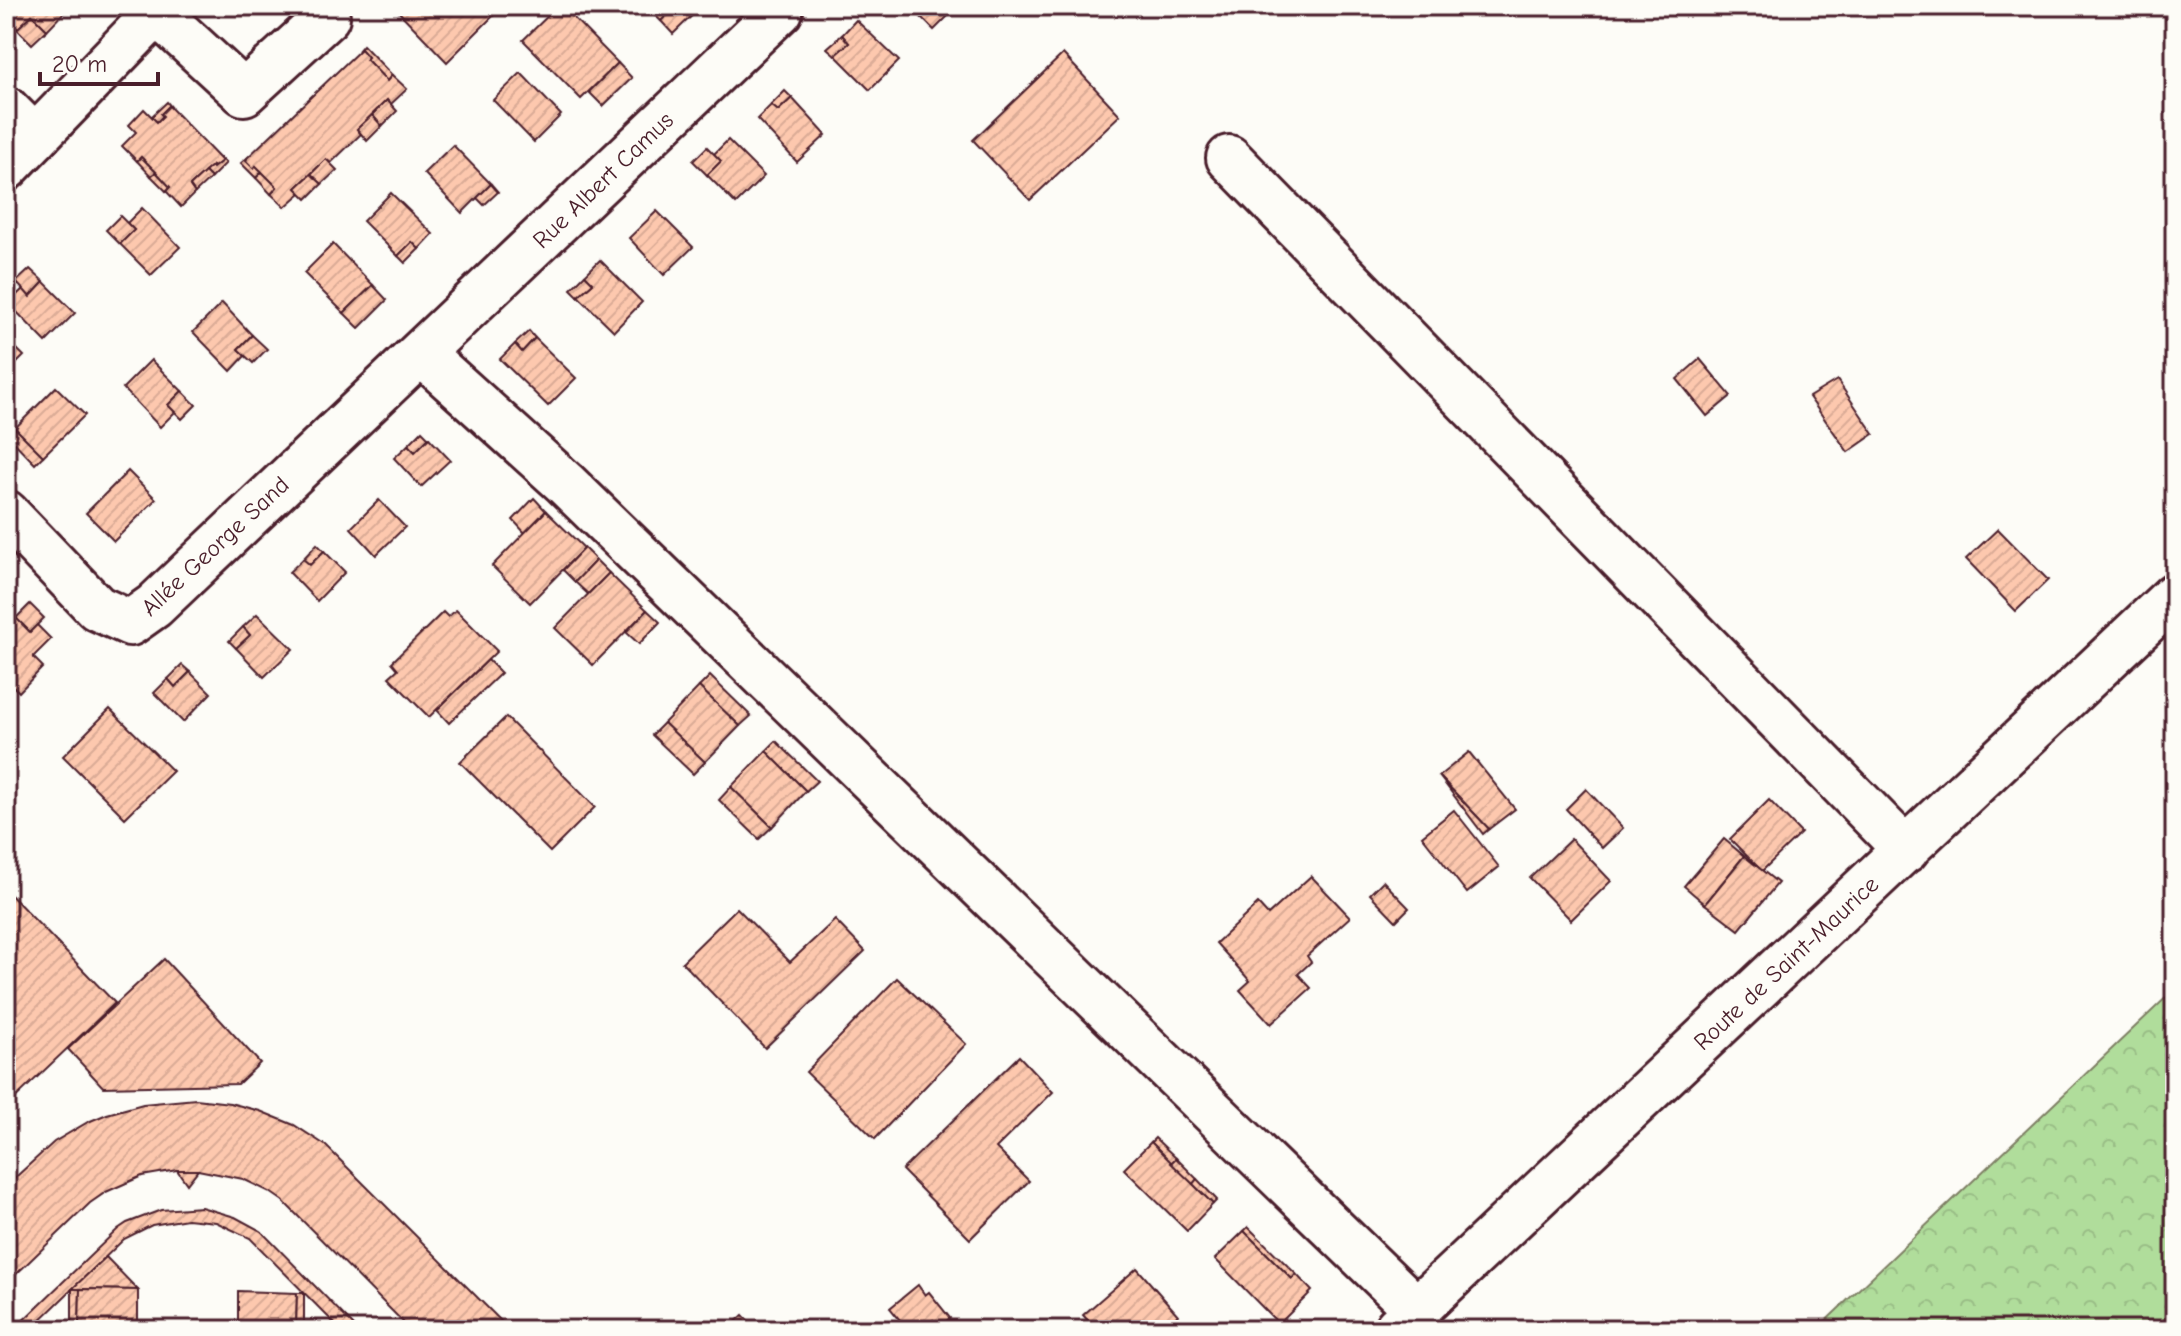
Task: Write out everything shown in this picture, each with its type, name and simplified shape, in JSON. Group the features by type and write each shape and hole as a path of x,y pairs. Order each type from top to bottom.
{"street":[{"path":"16,138 159,9 244,93 327,17 314,6"},
{"name":"Rue Albert Camus","path":"421,353 780,11 775,6"},
{"path":"1229,158 1906,850"},
{"path":"421,353 577,494 1406,1320"},
{"name":"Allée George Sand","path":"6,513 97,608 130,623 154,606 421,353"},
{"name":"Route de Saint-Maurice","path":"1406,1320 2175,595"}],"green space":[{"path":"2175,989 2175,1330 1816,1330"}],"building":[{"path":"13,6 70,6 47,30 32,15 17,29 6,18 6,13"},
{"path":"399,6 494,6 499,10 447,62 396,9"},
{"path":"558,6 562,6 618,63 581,99 523,40"},
{"path":"645,6 676,6 661,21"},
{"path":"676,6 702,6 673,34 661,21"},
{"path":"910,6 958,6 934,30"},
{"path":"32,15 47,30 32,44 17,29"},
{"path":"856,20 899,61 870,90 835,55 849,43 842,35"},
{"path":"842,35 849,43 835,55 827,48"},
{"path":"363,45 392,75 387,81 366,59 368,57 361,49 358,51"},
{"path":"361,49 368,57 366,59 387,81 392,75 407,89 390,105 387,100 357,129 361,134 331,163 326,159 296,188 301,193 285,207 271,194 277,187 256,166 254,169 246,161 247,158"},
{"path":"1063,54 1120,115 1030,200 973,140"},
{"path":"618,63 632,78 603,106 589,92"},
{"path":"521,73 561,115 534,142 493,100"},
{"path":"785,91 792,98 778,111 771,105"},
{"path":"792,98 826,135 797,162 757,119 771,105 778,111"},
{"path":"387,100 397,111 382,126 372,115"},
{"path":"167,102 172,108 169,106 157,122 151,117"},
{"path":"169,106 222,161 190,186 195,193 181,207 166,191 170,187 156,172 141,157 137,161 122,146 136,132 129,125 144,109 157,122"},
{"path":"372,115 382,126 367,141 357,129"},
{"path":"728,140 764,176 736,204 707,175 721,161 714,154"},
{"path":"453,145 491,184 462,213 424,173"},
{"path":"707,147 721,161 707,175 693,161"},
{"path":"141,157 156,172 151,176 137,161"},
{"path":"220,157 226,163 211,178 205,172 222,161"},
{"path":"247,158 246,161 254,169 256,166 262,172 256,178 241,163"},
{"path":"326,159 337,170 322,184 311,174"},
{"path":"156,172 170,187 166,191 151,176"},
{"path":"205,172 211,178 195,193 190,186"},
{"path":"262,172 277,187 271,194 256,178"},
{"path":"311,174 322,184 307,199 296,188"},
{"path":"491,184 498,192 484,205 477,198"},
{"path":"391,193 433,234 419,249 412,242 398,256 363,221"},
{"path":"142,208 180,247 151,275 120,244 134,230 127,223"},
{"path":"657,211 693,247 664,275 629,238"},
{"path":"120,216 134,230 120,244 106,230"},
{"path":"412,242 419,249 405,263 398,256"},
{"path":"333,244 373,285 344,313 304,273"},
{"path":"600,260 642,302 614,331 578,296 593,283 585,275"},
{"path":"30,269 44,282 30,297 16,282"},
{"path":"585,275 593,283 578,296 571,289"},
{"path":"44,282 75,313 46,342 8,303 23,289 30,297"},
{"path":"373,285 387,300 359,328 344,313"},
{"path":"222,303 252,335 238,349 245,356 231,371 193,332"},
{"path":"529,331 535,338 522,352 515,344"},
{"path":"252,335 267,349 253,363 238,349"},
{"path":"6,338 24,356 6,374"},
{"path":"535,338 576,378 548,406 500,359 515,344 522,352"},
{"path":"1700,359 1731,396 1707,416 1677,379"},
{"path":"151,360 182,391 168,405 175,412 160,427 123,388"},
{"path":"1837,380 1874,434 1848,452 1809,397"},
{"path":"56,387 85,415 43,456 15,428"},
{"path":"182,391 196,405 182,419 168,405"},
{"path":"15,428 43,456 35,464 8,436"},
{"path":"422,431 429,438 415,452 408,445"},
{"path":"429,438 450,460 421,487 394,458 408,445 415,452"},
{"path":"128,471 156,499 114,541 86,513"},
{"path":"534,498 546,511 525,533 513,520"},
{"path":"379,500 405,527 376,555 351,528"},
{"path":"546,511 584,548 530,603 492,566"},
{"path":"1998,529 2048,580 2016,611 1966,559"},
{"path":"317,544 324,551 310,565 303,559"},
{"path":"584,548 596,560 575,582 563,570"},
{"path":"324,551 345,572 317,601 289,572 303,559 310,565"},
{"path":"596,560 609,573 588,594 575,582"},
{"path":"609,573 647,610 593,665 555,628"},
{"path":"30,604 44,618 30,632 16,618"},
{"path":"456,610 497,651 429,717 389,677 398,669 392,662 443,612 448,617"},
{"path":"647,610 660,622 639,644 626,632"},
{"path":"257,614 293,649 264,677 236,648 250,635 243,627"},
{"path":"16,618 30,632 37,625 51,639 33,657 43,667 19,692 6,679 6,628"},
{"path":"243,627 250,635 236,648 229,641"},
{"path":"488,660 501,673 449,723 437,710"},
{"path":"182,665 190,672 175,687 168,679"},
{"path":"190,672 211,693 183,722 154,693 168,679 175,687"},
{"path":"710,676 751,716 740,726 699,687"},
{"path":"699,687 740,726 705,762 664,723"},
{"path":"110,709 173,771 125,818 63,756"},
{"path":"506,717 595,807 550,852 460,762"},
{"path":"664,723 705,762 693,774 652,735"},
{"path":"776,741 817,781 806,791 766,751"},
{"path":"766,751 806,791 772,827 731,787"},
{"path":"1469,752 1515,809 1489,829 1439,776"},
{"path":"1439,776 1489,829 1483,834"},
{"path":"731,787 772,827 759,839 719,800"},
{"path":"1586,789 1623,828 1602,848 1566,809"},
{"path":"1769,800 1801,833 1762,871 1730,839"},
{"path":"1454,810 1499,867 1467,893 1422,836"},
{"path":"1571,839 1611,881 1571,920 1530,878"},
{"path":"1724,839 1744,856 1705,904 1684,886"},
{"path":"1744,856 1778,883 1739,930 1705,904"},
{"path":"1311,876 1350,917 1307,956 1311,962 1298,974 1311,988 1271,1024 1240,990 1250,981 1216,943 1258,904 1268,915"},
{"path":"1383,881 1409,908 1396,921 1370,894"},
{"path":"6,890 115,1003 6,1107"},
{"path":"737,908 790,962 835,920 865,951 765,1048 682,962"},
{"path":"164,959 260,1063 238,1084 103,1087 68,1049"},
{"path":"897,978 966,1044 875,1139 806,1072"},
{"path":"1019,1056 1053,1092 996,1148 1029,1181 970,1239 902,1170"},
{"path":"196,1099 260,1111 294,1125 325,1145 510,1330 411,1330 283,1201 243,1179 198,1170 142,1176 106,1192 90,1203 6,1284 6,1186 54,1142 88,1122 143,1104"},
{"path":"1155,1138 1176,1158 1171,1163 1151,1142"},
{"path":"1151,1142 1213,1204 1187,1231 1124,1169"},
{"path":"1176,1158 1197,1179 1193,1184 1171,1163"},
{"path":"177,1170 198,1170 187,1184"},
{"path":"1197,1179 1217,1200 1213,1204 1193,1184"},
{"path":"201,1207 235,1217 261,1231 358,1330 341,1330 250,1238 216,1222 187,1219 152,1225 124,1239 30,1330 13,1330 127,1223 161,1210"},
{"path":"1248,1227 1296,1274 1292,1279 1244,1231"},
{"path":"1244,1231 1292,1279 1296,1274 1312,1291 1279,1324 1215,1259"},
{"path":"106,1257 138,1290 72,1289"},
{"path":"1137,1268 1178,1315 1161,1330 1096,1330 1083,1315"},
{"path":"918,1285 925,1295 929,1292 950,1318 939,1327 933,1320 920,1330 908,1330 890,1308"},
{"path":"72,1289 80,1289 79,1330 72,1330"},
{"path":"80,1289 138,1290 138,1330 79,1330"},
{"path":"238,1291 297,1293 296,1330 238,1330"},
{"path":"297,1293 304,1293 304,1330 296,1330"},
{"path":"743,1315 757,1330 727,1330"},
{"path":"933,1320 939,1327 936,1330 920,1330"}]}
